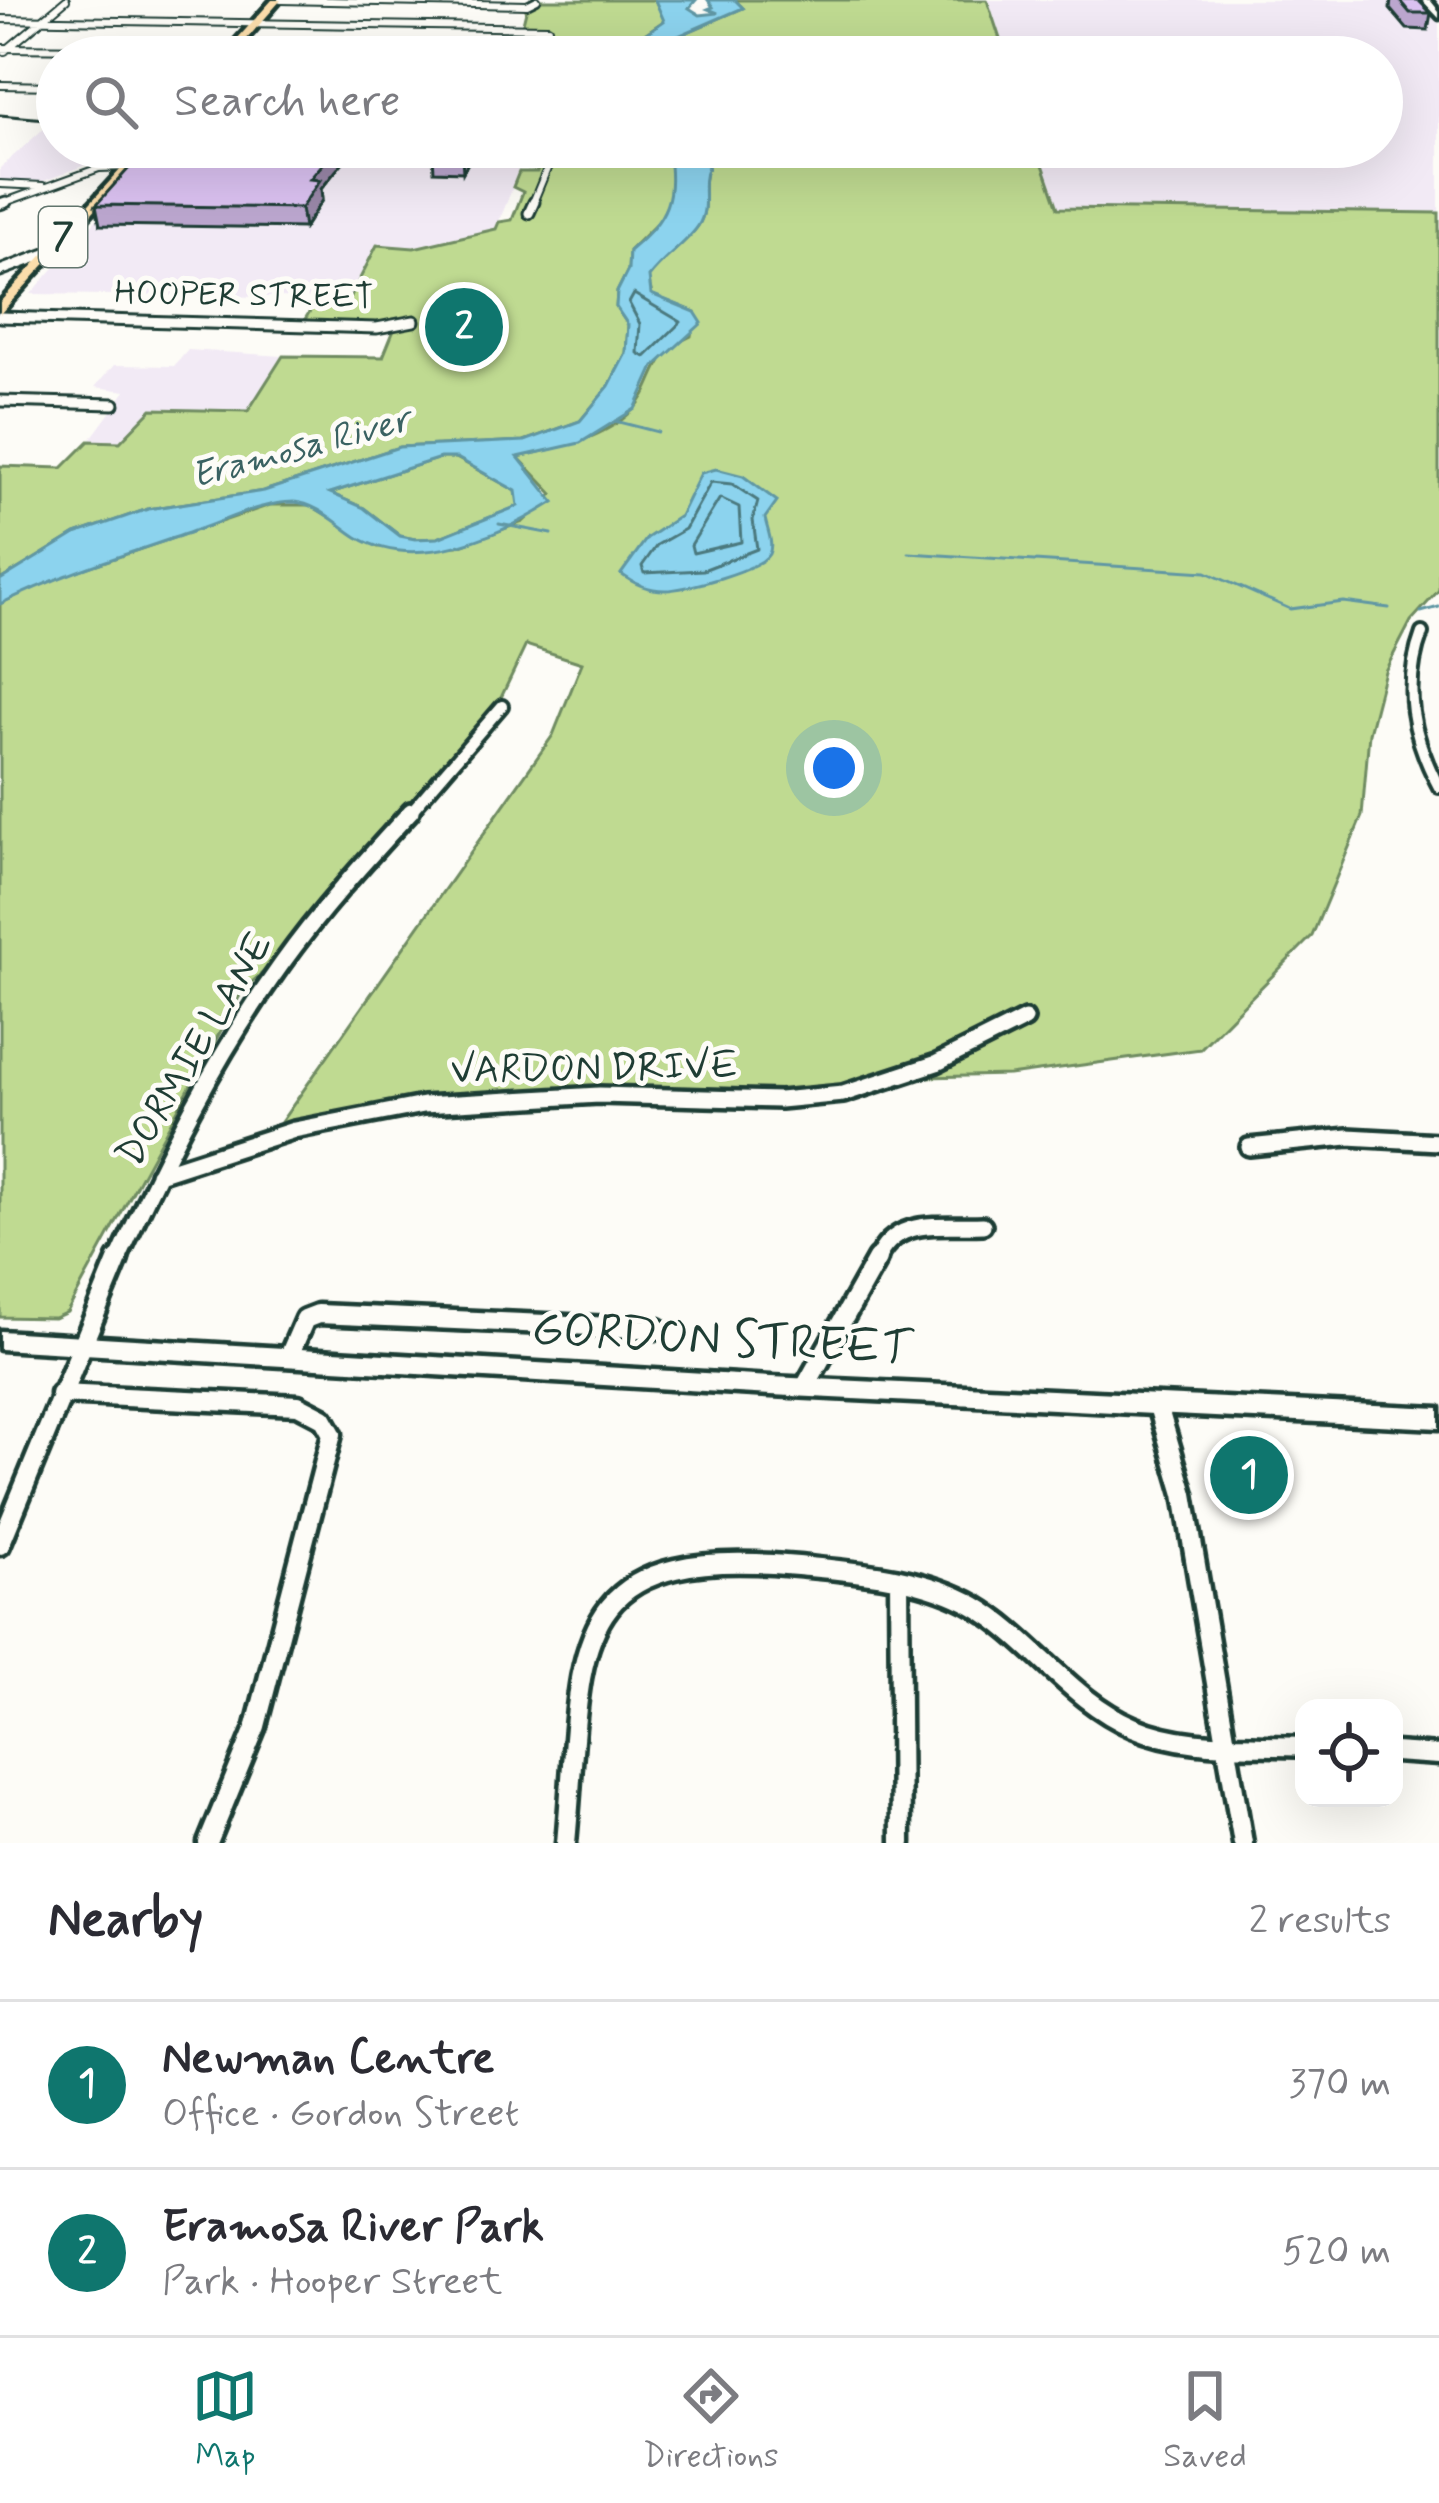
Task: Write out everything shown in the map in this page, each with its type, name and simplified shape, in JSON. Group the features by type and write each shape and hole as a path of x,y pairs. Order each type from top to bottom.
{"main road":[{"path":"245,36 279,0"},
{"path":"1426,0 1439,16"},
{"name":"7","path":"0,314 126,168"},
{"name":"GORDON STREET","path":"0,1340 1439,1418"}],"street":[{"path":"3,50 66,0"},
{"path":"279,0 535,2"},
{"path":"417,26 431,4"},
{"path":"0,19 548,28"},
{"path":"3,50 36,51"},
{"path":"0,85 36,86"},
{"path":"0,204 100,168"},
{"path":"529,213 547,168"},
{"path":"0,184 48,186"},
{"path":"0,271 48,253"},
{"name":"HOOPER STREET","path":"0,314 377,328 414,321"},
{"path":"0,401 114,404"},
{"path":"1422,633 1413,651 1411,696 1421,758 1439,787"},
{"name":"DORMIE LANE","path":"0,1545 79,1344 158,1174 257,998 346,885 502,706"},
{"name":"VARDON DRIVE","path":"158,1174 294,1130 423,1105 599,1095 780,1100 843,1094 937,1063 1025,1018"},
{"path":"1249,1147 1348,1137 1439,1142"},
{"path":"805,1387 869,1281 884,1241 901,1228 983,1225"},
{"path":"289,1356 305,1319 318,1314 658,1329"},
{"path":"60,1394 298,1405 321,1414 332,1429 333,1442 256,1726 208,1843"},
{"path":"1158,1406 1184,1494 1243,1843"},
{"path":"566,1843 588,1653 601,1615 625,1589 656,1571 698,1562 899,1579 952,1594 1004,1626 1062,1683 1107,1714 1178,1739 1295,1746"},
{"path":"899,1579 901,1843"},
{"path":"1403,1753 1439,1755"}],"shaded area":[{"path":"987,0 1439,0 1439,213 1058,208 1044,168 1403,168 1403,36 999,36"},
{"path":"36,136 36,168 78,168 44,181 0,180 0,168"},
{"path":"142,168 521,168 496,229 414,248 377,245 350,298 31,294"},
{"path":"188,350 283,356 248,411 153,409 121,443 89,441 126,391 95,387 114,365 174,366"}],"green space":[{"path":"541,0 655,0 665,20 642,36 520,36 527,7"},
{"path":"735,0 987,0 999,36 678,36 743,8"},
{"path":"538,168 671,168 674,192 660,220 629,251 628,270 617,292 616,307 628,325 626,353 609,386 580,421 524,441 399,447 264,491 148,509 75,534 0,580 0,466 62,468 89,441 120,442 152,409 248,411 283,356 383,357 394,330 299,329 318,298 350,298 377,245 414,248 496,229 499,222 512,220 523,192 513,187 519,172 537,172"},
{"path":"708,168 1044,168 1058,208 1439,213 1439,590 1411,621 1385,671 1369,733 1362,816 1312,936 1200,1049 1009,1075 883,1078 794,1091 530,1090 403,1099 279,1125 553,735 582,663 526,645 498,704 303,937 243,990 67,1312 54,1318 0,1317 0,604 44,582 270,505 310,505 378,547 458,546 523,522 553,494 518,457 579,441 621,420 641,400 668,352 691,336 695,312 652,295 648,277 702,219"},
{"path":"440,458 456,458 516,491 519,506 438,538 415,539 400,536 364,508 330,493"}],"water":[{"path":"655,0 696,0 689,8 700,15 718,13 708,9 713,7 708,0 735,0 743,8 678,36 642,36 664,21"},
{"path":"670,168 708,168 702,219 649,277 651,294 695,312 702,323 654,367 635,409 580,443 518,457 554,502 484,537 432,550 405,551 357,537 303,503 270,505 73,573 0,604 0,580 75,534 148,509 264,491 399,447 525,441 580,421 609,386 626,353 628,325 616,307 617,292 628,270 629,251 661,217 670,193","holes":["440,458 457,458 516,491 518,506 438,538 415,539 400,536 364,508 330,493"]},
{"path":"716,469 743,476 777,501 765,518 769,554 738,572 674,589 647,588 621,574 647,538 680,516 701,473"}],"building":[{"path":"1399,0 1418,0 1431,13 1410,13"},
{"path":"129,168 319,168 310,179 320,180 301,208 96,205"}],"waterway":[{"path":"615,421 658,432"},
{"path":"499,524 552,534"},
{"path":"909,553 1206,572 1290,609 1343,602 1389,608"},
{"path":"1421,612 1439,607"}],"railway":[{"path":"0,115 36,118"}],"place":[{"name":"Eramosa River Park","path":"464,327"},
{"name":"Newman Centre","path":"1249,1475"}],"water label":[{"name":"Eramosa River","path":"301,449"}]}
